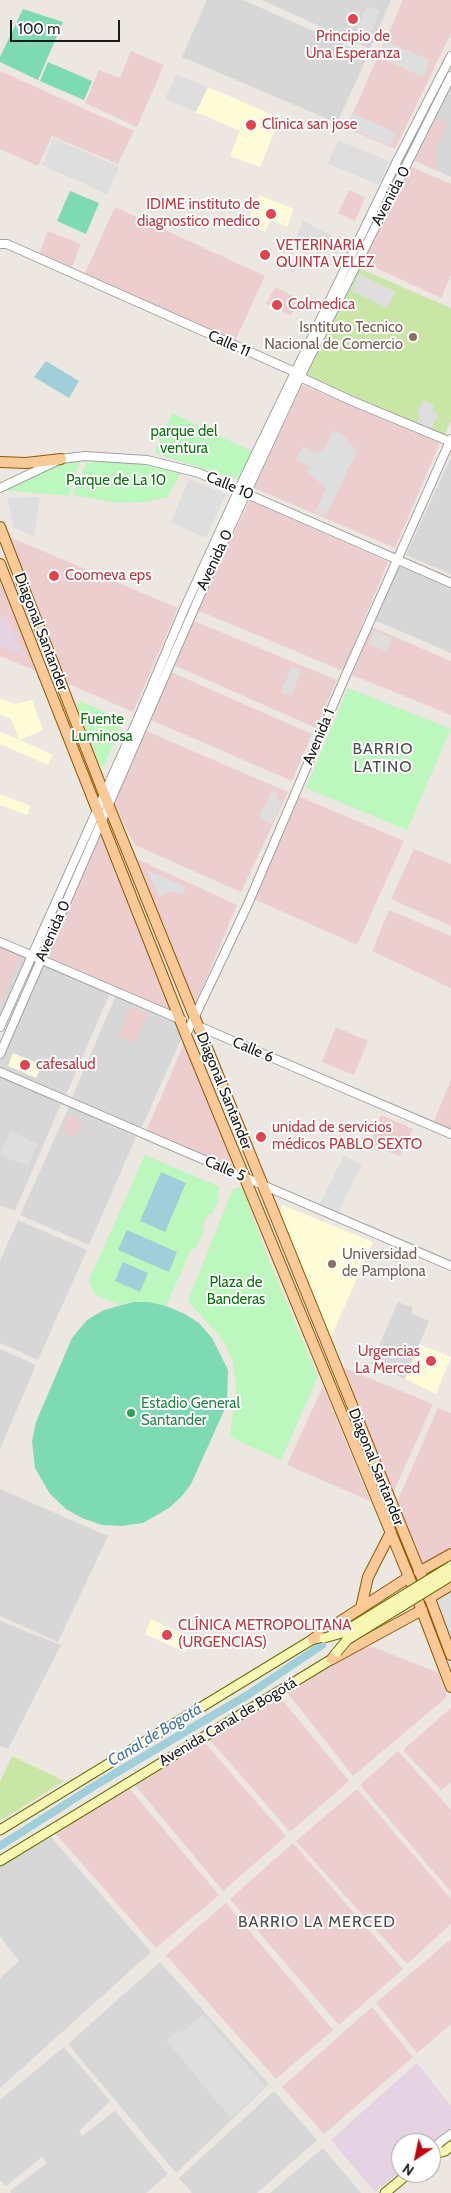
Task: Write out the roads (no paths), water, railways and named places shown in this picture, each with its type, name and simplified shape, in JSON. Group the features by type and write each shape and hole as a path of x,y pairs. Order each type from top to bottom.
{"main road":[{"path":"0,462 26,463 62,459"},
{"name":"Diagonal Santander","path":"0,527 191,1022 186,1035 409,1577 451,1687"},
{"name":"Diagonal Santander","path":"0,564 101,820 261,1184 451,1655"},
{"path":"361,1608 368,1578 390,1532"},
{"path":"419,1572 451,1554"},
{"name":"Avenida Canal de Bogotá","path":"0,1830 313,1639 342,1633 451,1566"},
{"name":"Avenida Canal de Bogotá","path":"0,1861 334,1655 347,1640 451,1576"},
{"path":"313,1639 409,1577"},
{"path":"429,1598 451,1585"},
{"path":"334,1655 422,1610"},
{"path":"385,2193 397,2183"}],"street":[{"name":"Avenida 0","path":"0,1054 101,820 106,799 192,610 243,492 397,161 451,56"},
{"name":"Avenida 0","path":"297,375 451,76"},
{"name":"Calle 11","path":"4,244 297,375 451,441"},
{"name":"Avenida 1","path":"191,1022 248,904 451,441"},
{"name":"Calle 10","path":"0,488 62,459 85,456 147,460 187,469 451,583"},
{"name":"Avenida 0","path":"0,1027 97,810 106,799"},
{"name":"Calle 6","path":"0,942 451,1134"},
{"name":"Calle 5","path":"0,1072 451,1266"}],"water":[{"path":"46,361 79,381 69,398 34,377"},
{"path":"161,1172 186,1183 165,1232 140,1221"},
{"path":"127,1230 177,1252 169,1272 118,1250"},
{"path":"123,1262 148,1273 140,1292 115,1281"}],"waterway":[{"name":"Canal de Bogotá","path":"0,1846 99,1783 249,1694 322,1645"}],"place":[{"name":"Principio de Una Esperanza","path":"353,19"},
{"name":"Clínica san jose","path":"251,125"},
{"name":"IDIME instituto de diagnostico medico","path":"271,214"},
{"name":"VETERINARIA QUINTA VELEZ","path":"265,255"},
{"name":"Colmedica","path":"277,305"},
{"name":"Isntituto Tecnico Nacional de Comercio","path":"413,337"},
{"name":"Coomeva eps","path":"54,576"},
{"name":"cafesalud","path":"25,1065"},
{"name":"unidad de servicios médicos PABLO SEXTO","path":"261,1137"},
{"name":"Universidad de Pamplona","path":"332,1264"},
{"name":"Urgencias La Merced","path":"431,1361"},
{"name":"Estadio General Santander","path":"131,1413"},
{"name":"CLÍNICA METROPOLITANA (URGENCIAS)","path":"167,1635"}],"district":[{"name":"BARRIO LATINO","path":"383,758"},
{"name":"BARRIO LA MERCED","path":"317,1922"}],"park label":[{"name":"parque del ventura","path":"184,440"},
{"name":"Parque de La 10","path":"116,481"},
{"name":"Fuente Luminosa","path":"102,728"},
{"name":"Plaza de Banderas","path":"236,1292"}]}
